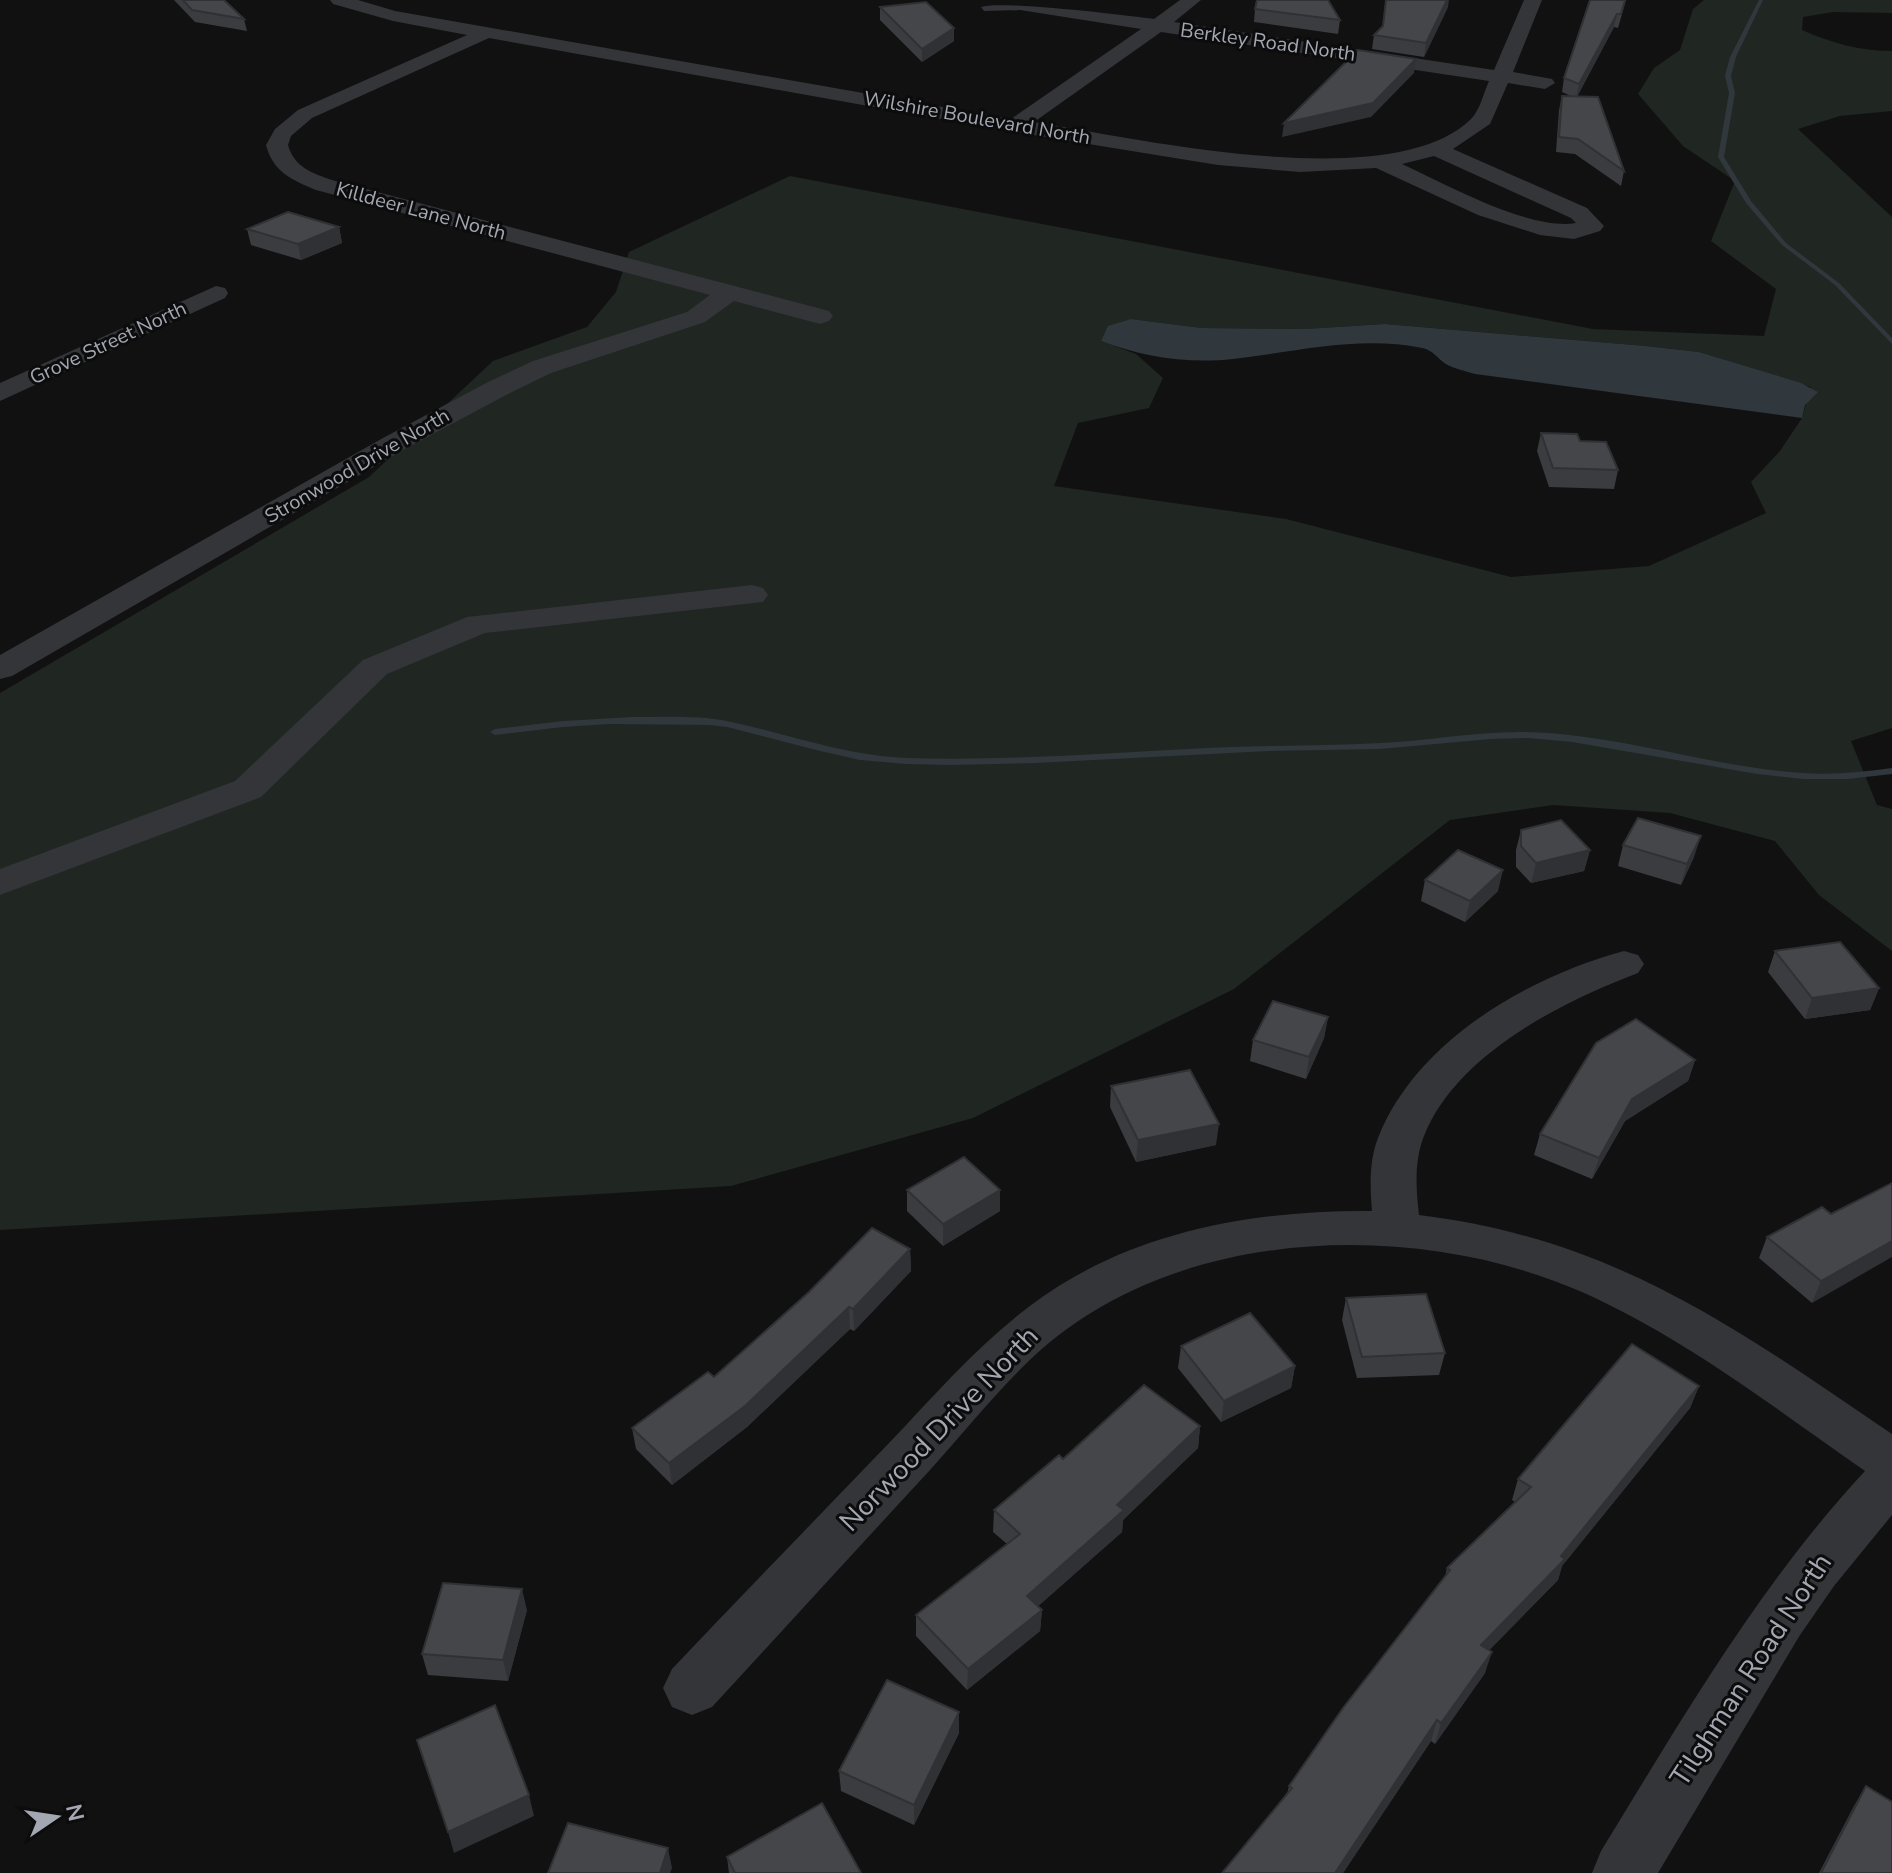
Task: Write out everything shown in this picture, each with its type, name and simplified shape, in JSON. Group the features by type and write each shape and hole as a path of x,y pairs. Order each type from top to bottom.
{"street":[{"name":"Wilshire Boulevard North","path":"339,0 393,16 1014,126 1271,164 1377,160 1436,149 1469,133 1483,120 1533,0"},
{"path":"1014,126 1159,27 1192,0"},
{"name":"Berkley Road North","path":"990,7 1020,5 1545,83"},
{"name":"Killdeer Lane North","path":"490,31 305,114 282,133 277,145 283,163 297,174 324,185 727,294 820,316"},
{"path":"1377,160 1538,230 1576,232 1592,226 1579,213 1436,149"},
{"name":"Grove Street North","path":"0,393 216,293"},
{"name":"Stronwood Drive North","path":"0,669 393,444 498,388 542,367 696,317 727,294"},
{"path":"0,883 248,789 375,667 479,624 752,595"},
{"path":"1397,1228 1392,1179 1401,1136 1423,1094 1452,1062 1477,1042 1579,979 1624,964"},
{"name":"Norwood Drive North","path":"692,1688 1017,1342 1064,1306 1115,1277 1178,1251 1254,1233 1324,1227 1397,1228 1462,1238 1536,1256 1600,1279 1661,1309 1720,1345 1892,1462"},
{"name":"Tilghman Road North","path":"1623,1873 1762,1642 1847,1524 1892,1478"}],"shaded area":[{"path":"1704,0 1892,0 1892,13 1833,12 1803,17 1802,30 1846,45 1892,51 1892,111 1840,116 1798,129 1892,217 1892,728 1851,741 1877,805 1892,809 1892,951 1819,895 1775,841 1670,813 1553,805 1450,820 1234,989 973,1118 731,1186 0,1230 0,693 369,477 493,361 587,327 616,292 629,252 790,176 1593,329 1764,336 1776,289 1711,241 1735,181 1683,146 1638,94 1654,68 1680,50 1693,9","holes":["1131,319 1202,328 1305,329 1385,324 1646,346 1699,352 1811,387 1802,418 1780,451 1751,482 1766,513 1649,566 1511,577 1286,519 1054,486 1078,423 1149,408 1163,378 1136,354 1101,341"]},
{"path":"1131,319 1202,328 1305,329 1385,324 1646,346 1699,352 1801,383 1818,392 1805,405 1802,418 1475,374 1449,366 1426,349 1398,344 1351,344 1199,361 1149,355 1101,341 1108,326"}],"building":[{"path":"183,0 224,0 244,19 192,10"},
{"path":"1257,0 1328,0 1340,20 1255,9"},
{"path":"1386,0 1447,0 1426,43 1374,35 1383,26"},
{"path":"1590,0 1625,0 1621,14 1617,14 1579,84 1564,78"},
{"path":"926,2 954,28 922,49 880,7"},
{"path":"1358,50 1416,59 1373,103 1284,123"},
{"path":"1562,96 1598,97 1624,171 1578,139 1559,137"},
{"path":"288,212 339,227 298,244 247,229"},
{"path":"1541,433 1577,434 1580,441 1606,442 1618,470 1553,468"},
{"path":"1638,818 1701,836 1687,864 1623,845"},
{"path":"1561,820 1590,850 1536,863 1521,846 1521,830"},
{"path":"1458,850 1503,870 1470,901 1425,880"},
{"path":"1840,942 1879,988 1812,998 1775,951"},
{"path":"1273,1001 1328,1017 1309,1057 1253,1040"},
{"path":"1636,1019 1695,1060 1632,1099 1599,1158 1540,1134 1596,1043"},
{"path":"1190,1070 1219,1124 1138,1140 1111,1086"},
{"path":"964,1157 1000,1190 943,1224 907,1190"},
{"path":"1892,1183 1892,1241 1821,1281 1767,1237 1822,1207 1831,1214"},
{"path":"872,1228 910,1249 853,1309 849,1307 745,1406 669,1463 632,1428 708,1372 714,1377 809,1292"},
{"path":"1426,1294 1445,1353 1362,1357 1346,1298"},
{"path":"1250,1313 1295,1366 1224,1401 1181,1346"},
{"path":"1632,1344 1699,1386 1561,1556 1565,1559 1481,1645 1492,1652 1441,1723 1437,1720 1335,1873 1222,1873 1292,1788 1289,1786 1343,1708 1450,1570 1447,1568 1531,1487 1518,1479"},
{"path":"1144,1385 1200,1426 1117,1505 1124,1510 1027,1596 1042,1610 968,1669 916,1615 1020,1534 994,1510 1059,1455 1063,1459"},
{"path":"443,1583 522,1589 503,1660 422,1654"},
{"path":"887,1680 959,1712 914,1805 839,1771"},
{"path":"495,1705 529,1795 448,1832 417,1740"},
{"path":"1866,1786 1892,1802 1892,1873 1821,1873"},
{"path":"822,1803 861,1873 735,1873 727,1857"},
{"path":"568,1823 668,1848 660,1873 548,1873"}],"waterway":[{"path":"1761,0 1733,57 1728,76 1732,93 1721,157 1748,202 1784,244 1837,284 1892,342"},
{"path":"495,732 609,721 709,722 860,757 949,762 1380,746 1528,735 1572,739 1711,764 1803,776 1848,777 1892,771"}]}
